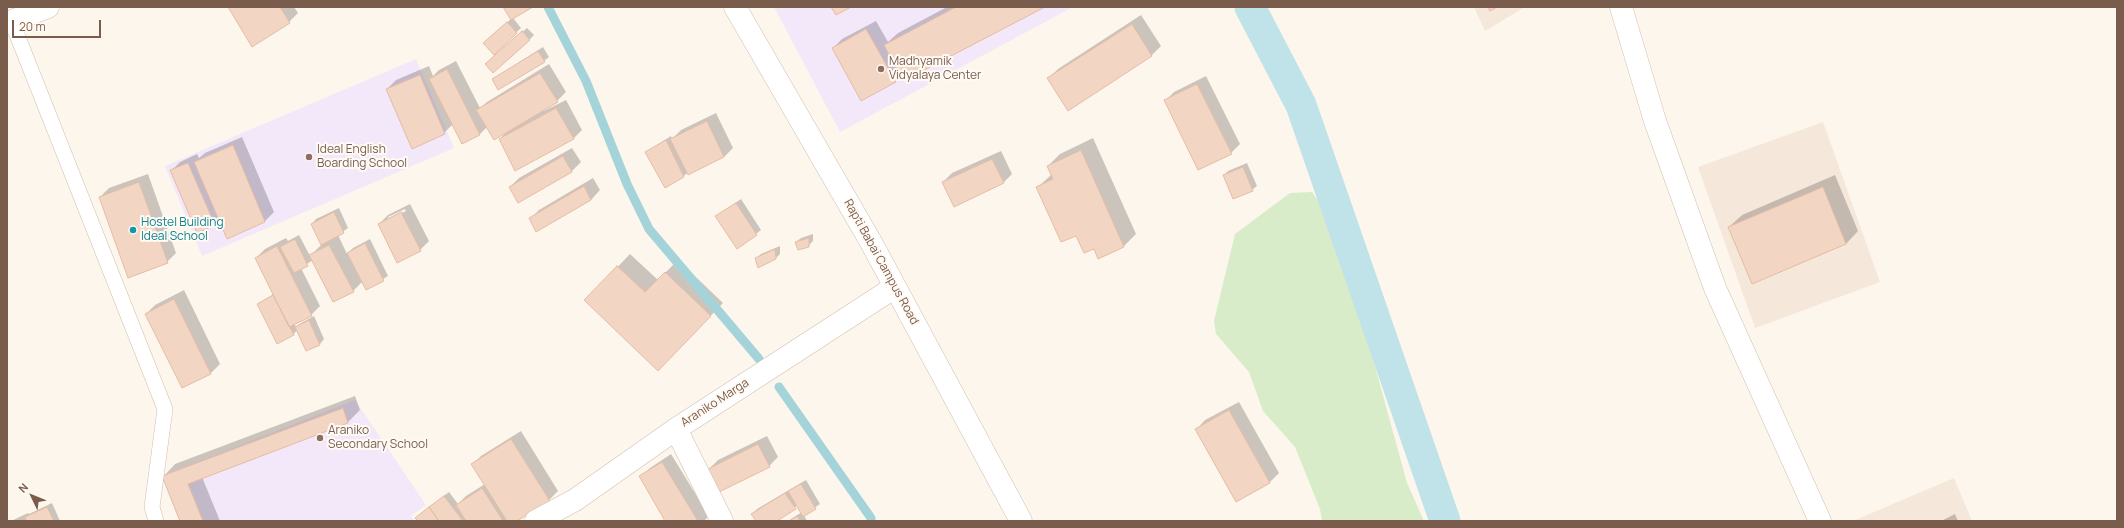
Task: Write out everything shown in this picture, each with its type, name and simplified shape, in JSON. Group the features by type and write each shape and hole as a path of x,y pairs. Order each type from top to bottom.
{"street":[{"path":"10,23 48,7"},
{"name":"Rapti Babai Campus Road","path":"735,7 895,288 1021,521"},
{"path":"1621,7 1655,121 1715,288 1820,521"},
{"name":"Araniko Marga","path":"536,521 575,500 676,429 895,288"},
{"path":"676,429 722,521"}],"lane":[{"path":"10,23 165,409 152,507 156,521"}],"shaded area":[{"name":"Madhyamik Vidyalaya Center","path":"774,7 1073,7 840,132"},
{"path":"1474,7 1525,7 1485,31"},
{"name":"Ideal English Boarding School","path":"416,59 454,148 202,256 165,166"},
{"path":"1823,122 1880,282 1755,328 1698,167"},
{"name":"Araniko Secondary School","path":"355,400 426,505 411,516 415,521 179,521 162,476"},
{"path":"1954,478 1972,521 1853,521"}],"green space":[{"path":"1312,192 1326,212 1335,250 1365,330 1407,483 1424,521 1322,521 1320,509 1295,447 1263,411 1249,372 1216,334 1214,321 1235,234 1290,193"}],"building":[{"path":"228,7 280,7 290,23 252,47"},
{"path":"503,7 533,7 511,20"},
{"path":"831,7 851,7 836,15"},
{"path":"956,7 1045,7 903,81 884,45"},
{"path":"1488,7 1497,7 1490,11"},
{"path":"507,22 517,33 494,55 483,43"},
{"path":"1132,24 1152,56 1068,111 1047,78"},
{"path":"866,29 896,82 861,101 832,48"},
{"path":"522,31 530,40 493,73 485,64"},
{"path":"538,51 545,62 498,90 492,79"},
{"path":"447,69 480,135 462,144 429,79"},
{"path":"540,73 558,102 494,140 476,110"},
{"path":"420,75 445,134 412,149 386,89"},
{"path":"1197,84 1232,154 1198,170 1164,100"},
{"path":"556,108 574,139 515,171 499,139"},
{"path":"707,121 724,157 688,175 670,139"},
{"path":"666,140 684,177 665,188 645,152"},
{"path":"233,145 265,222 227,239 194,162"},
{"path":"1081,150 1124,247 1098,259 1094,249 1084,253 1076,236 1061,242 1036,187 1053,179 1047,166"},
{"path":"563,156 572,172 518,203 509,187"},
{"path":"992,159 1004,183 954,207 942,182"},
{"path":"188,163 215,225 197,233 170,170"},
{"path":"1243,167 1253,191 1233,199 1223,175"},
{"name":"Hostel Building Ideal School","path":"139,182 168,263 128,278 99,197"},
{"path":"584,186 591,200 536,232 529,218"},
{"path":"1823,187 1846,244 1752,284 1728,227"},
{"path":"736,203 757,235 737,249 715,216"},
{"path":"334,212 344,233 321,245 311,224"},
{"path":"401,212 421,251 397,263 378,224"},
{"path":"809,238 809,247 798,250 795,242"},
{"path":"295,239 308,266 294,273 280,247"},
{"path":"365,243 384,281 366,290 347,253"},
{"path":"329,245 354,292 333,302 309,255"},
{"path":"277,246 312,316 289,327 255,258"},
{"path":"775,249 776,259 758,268 755,258"},
{"path":"617,266 645,292 665,272 711,316 658,371 584,300"},
{"path":"273,295 294,335 277,344 257,304"},
{"path":"174,299 211,374 182,388 145,314"},
{"path":"309,320 320,345 306,351 295,327"},
{"path":"343,408 348,423 188,484 203,521 180,521 162,476"},
{"path":"1229,410 1270,483 1236,502 1195,429"},
{"path":"511,439 550,501 517,521 507,521 471,464"},
{"path":"758,444 770,467 719,492 708,469"},
{"path":"662,462 698,521 665,521 639,476"},
{"path":"801,484 816,509 803,517 788,491"},
{"path":"482,488 503,521 466,521 456,505"},
{"path":"785,493 796,509 777,521 756,521 751,514"},
{"path":"444,496 463,521 439,521 429,507"},
{"path":"47,507 54,521 26,521 25,517"},
{"path":"429,507 439,521 418,521 415,518"},
{"path":"797,516 800,521 789,521"}],"waterway":[{"path":"548,7 586,81 627,184 649,229 759,359"},
{"path":"1250,7 1301,105 1445,521"},
{"path":"779,387 871,518 871,521"}],"place":[{"name":"Madhyamik Vidyalaya Center","path":"881,69"},
{"name":"Ideal English Boarding School","path":"309,157"},
{"name":"Hostel Building Ideal School","path":"133,230"},
{"name":"Araniko Secondary School","path":"320,438"}]}
